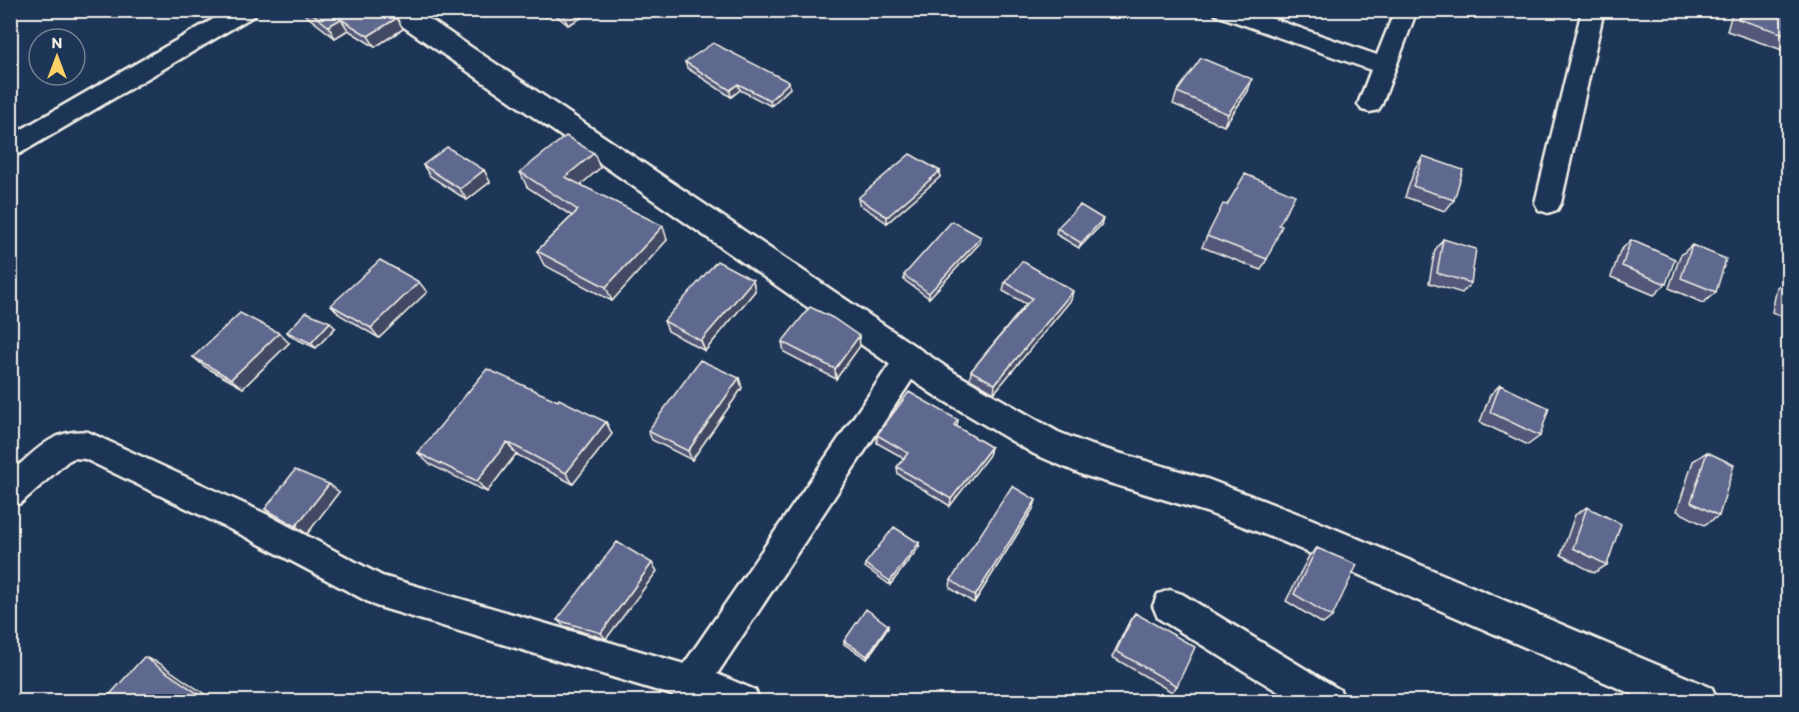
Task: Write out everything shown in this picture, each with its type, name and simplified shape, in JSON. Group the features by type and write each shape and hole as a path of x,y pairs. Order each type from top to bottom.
{"street":[{"path":"10,148 247,10"},
{"path":"397,10 909,360 1001,419 1046,443 1083,459 1207,495 1296,530 1698,702"},
{"path":"1224,10 1384,66"},
{"path":"1370,104 1406,10"},
{"path":"1548,203 1593,10"},
{"path":"691,683 909,360"},
{"path":"10,493 57,451 72,444 88,446 255,525 376,590 691,683 743,702"},
{"path":"1170,606 1328,702"}],"building":[{"path":"308,10 387,10 397,18 368,36 341,19 328,26"},
{"path":"1741,10 1788,10 1788,35 1738,19"},
{"path":"713,43 789,82 770,100 738,84 730,90 685,62"},
{"path":"1201,58 1252,79 1228,114 1177,92"},
{"path":"566,136 594,153 565,177 663,226 606,287 537,251 578,210 520,172"},
{"path":"447,147 484,170 460,189 423,165"},
{"path":"910,154 940,171 887,217 858,198"},
{"path":"1423,156 1463,170 1454,200 1413,186"},
{"path":"1245,174 1295,195 1279,225 1282,226 1267,259 1207,236 1223,204 1227,205"},
{"path":"1080,205 1103,219 1081,243 1057,228"},
{"path":"952,221 981,237 929,293 904,275"},
{"path":"1443,239 1476,249 1471,283 1437,273"},
{"path":"1631,240 1675,259 1666,284 1622,266"},
{"path":"1692,245 1726,259 1716,292 1681,278"},
{"path":"380,260 419,282 371,328 331,305"},
{"path":"717,261 753,280 701,341 664,321"},
{"path":"1022,261 1073,291 995,384 971,371 1032,298 1005,282"},
{"path":"810,307 833,318 859,336 835,369 782,342"},
{"path":"306,312 330,322 311,343 287,332"},
{"path":"240,313 279,333 231,379 193,357"},
{"path":"700,360 739,378 688,451 648,431"},
{"path":"487,369 558,401 559,399 606,422 566,473 507,442 477,481 418,453"},
{"path":"1500,385 1549,408 1540,436 1490,412"},
{"path":"909,392 958,420 954,425 991,447 951,499 897,467 908,453 877,435"},
{"path":"1707,452 1734,465 1719,516 1691,502"},
{"path":"295,470 329,484 296,526 265,509"},
{"path":"1012,486 1036,500 975,596 951,580"},
{"path":"1587,507 1621,524 1607,565 1573,548"},
{"path":"894,527 919,543 890,581 865,564"},
{"path":"617,542 652,563 601,633 557,620"},
{"path":"1317,548 1357,565 1332,617 1294,594"},
{"path":"866,609 888,625 867,656 844,641"},
{"path":"1135,613 1195,647 1177,686 1116,651"},
{"path":"144,657 210,702 103,702"}]}
